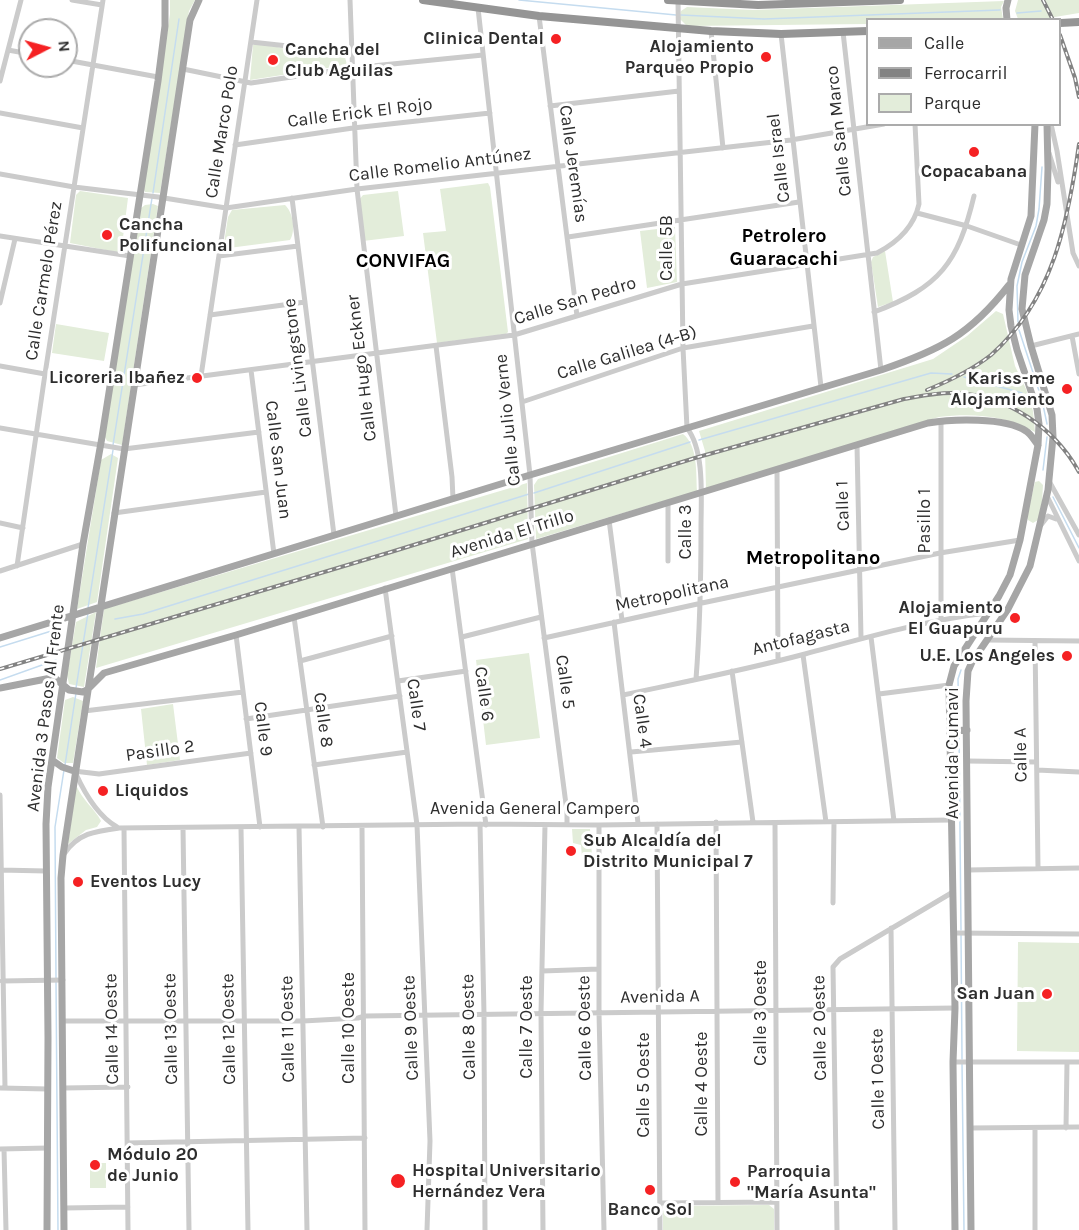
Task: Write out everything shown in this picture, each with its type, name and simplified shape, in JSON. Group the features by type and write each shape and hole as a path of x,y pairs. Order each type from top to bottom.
{"highway":[{"path":"423,0 539,16 711,31 781,34 866,31"},
{"path":"668,0 758,3 900,0"},
{"path":"1061,23 1079,22"}],"main road":[{"path":"143,195 165,19 165,0"},
{"path":"160,197 190,20 199,0"},
{"path":"1007,18 1008,0"},
{"name":"Avenida Cumavi","path":"971,1230 970,1128 962,933 953,892 952,731 949,685 951,673 959,657 1006,583 1020,540 1038,445 1039,424 1036,409 1011,326 1010,285 1031,216 1035,126"},
{"name":"Avenida Cumavi","path":"955,1230 955,1008 968,870 965,730 968,671 1018,592 1030,566 1047,496 1053,437 1052,415 1024,320 1023,291 1030,256 1044,220 1049,126"},
{"path":"1035,166 1042,164 1048,168"},
{"name":"Avenida 3 Pasos Al Frente","path":"64,1230 63,1021 55,981 46,871 46,824 52,760 77,613 83,544 104,446 130,256 143,195"},
{"name":"Avenida 3 Pasos Al Frente","path":"47,1230 48,1089 68,769 84,711 85,691 134,385 160,197"},
{"path":"0,638 98,606 530,477 922,356 963,333 980,320 1010,285"},
{"name":"Avenida El Trillo","path":"85,691 104,673 941,421 962,419 1003,423 1024,429 1038,445"},
{"path":"1032,478 1042,476 1049,481"},
{"path":"1024,517 1030,527 1040,525"},
{"path":"1006,583 1014,582 1018,592"},
{"path":"103,588 116,601"},
{"path":"959,657 972,662"},
{"path":"0,688 47,677 56,679 66,687 85,691"},
{"path":"952,731 965,730"},
{"path":"52,760 68,769"}],"street":[{"path":"0,81 2,63 8,50 21,0"},
{"path":"72,0 103,3"},
{"name":"Calle Marco Polo","path":"201,376 257,0"},
{"name":"Calle Hugo Eckner","path":"350,0 357,189 396,516"},
{"name":"Calle 5B","path":"678,1 683,348 687,428 693,435 699,458 701,492"},
{"name":"Calle Carmelo Pérez","path":"17,566 103,3"},
{"name":"Calle Julio Verne","path":"478,8 530,477 532,543"},
{"name":"Calle Jeremías","path":"539,16 577,316"},
{"path":"711,31 723,148"},
{"name":"Calle San Marco","path":"843,32 881,370"},
{"name":"Calle Israel","path":"781,34 791,140 821,387"},
{"path":"251,42 352,53"},
{"path":"8,50 18,52"},
{"path":"183,69 251,82 352,68 483,56"},
{"path":"78,62 158,77"},
{"path":"550,106 679,91"},
{"path":"0,112 83,128"},
{"name":"Calle Erick El Rojo","path":"235,145 353,128 490,113"},
{"name":"Calle Romelio Antúnez","path":"0,174 225,208 357,189 791,140 874,126"},
{"path":"915,126 920,204 917,213 967,226 1021,245"},
{"path":"1050,126 1057,151 1062,195 1073,253 1079,266"},
{"path":"1048,151 1062,195"},
{"path":"874,312 899,303 927,286 948,264 967,226 974,196"},
{"name":"Calle Livingstone","path":"292,198 334,535"},
{"path":"568,237 799,202"},
{"name":"Calle San Pedro","path":"134,385 514,335 682,284 868,256 890,246 902,236 917,213"},
{"path":"0,236 130,256"},
{"path":"0,303 15,239"},
{"path":"219,256 298,246"},
{"path":"210,315 305,302"},
{"name":"Calle Galilea (4-B)","path":"522,402 683,348 813,326"},
{"path":"1031,346 1079,334"},
{"path":"1072,336 1079,374"},
{"path":"436,346 453,499"},
{"path":"0,366 45,374"},
{"name":"Calle San Juan","path":"251,370 274,554"},
{"name":"Pasillo 1","path":"941,421 941,620"},
{"path":"0,428 122,449 259,432"},
{"name":"Calle 1","path":"857,445 861,638"},
{"path":"777,469 777,660"},
{"path":"1049,481 1056,489 1079,537 1070,541"},
{"path":"114,513 266,492"},
{"name":"Calle 3","path":"696,679 702,603 701,492"},
{"path":"1047,496 1079,561"},
{"path":"668,502 668,561"},
{"path":"1040,525 1048,516 1053,516 1058,520"},
{"path":"609,520 622,620"},
{"path":"0,523 23,528"},
{"name":"Metropolitana","path":"544,638 940,553 1020,540"},
{"name":"Calle 5","path":"532,543 567,824"},
{"path":"0,572 83,544"},
{"name":"Calle 6","path":"452,568 483,824"},
{"name":"Calle 7","path":"385,588 417,825"},
{"name":"Antofagasta","path":"623,695 803,655 861,638 941,620 987,613"},
{"name":"Calle 8","path":"294,617 323,827"},
{"path":"462,638 541,617"},
{"name":"Calle 4","path":"614,622 638,824"},
{"name":"Calle 9","path":"236,635 260,827"},
{"path":"300,661 392,636"},
{"path":"871,637 894,821"},
{"path":"987,640 1079,641"},
{"name":"Calle A","path":"1035,641 1038,868"},
{"path":"803,655 826,822"},
{"path":"398,681 466,671"},
{"path":"732,671 753,822"},
{"path":"879,694 949,685"},
{"path":"84,711 243,692"},
{"path":"246,718 400,696"},
{"path":"631,752 742,742"},
{"path":"314,765 407,752"},
{"name":"Pasillo 2","path":"68,769 99,774 251,753"},
{"path":"967,761 1036,762"},
{"path":"68,769 111,824 122,828"},
{"path":"1036,770 1079,772"},
{"path":"0,795 3,1088 48,1089"},
{"name":"Avenida General Campero","path":"63,855 69,846 87,833 122,828 951,820"},
{"name":"Calle 4 Oeste","path":"716,822 718,1202"},
{"path":"833,903 834,822"},
{"name":"Calle 3 Oeste","path":"775,823 777,1230"},
{"name":"Calle 8 Oeste","path":"483,824 485,1230"},
{"name":"Calle 5 Oeste","path":"657,824 660,1230"},
{"name":"Calle 9 Oeste","path":"417,825 429,1141 426,1230"},
{"name":"Calle 7 Oeste","path":"543,1230 541,1013 545,825"},
{"name":"Calle 6 Oeste","path":"599,825 599,1013 604,1230"},
{"name":"Calle 11 Oeste","path":"299,827 307,1230"},
{"name":"Calle 10 Oeste","path":"362,827 365,1230"},
{"name":"Calle 14 Oeste","path":"122,828 128,1087 128,1230"},
{"name":"Calle 13 Oeste","path":"183,828 189,1230"},
{"name":"Calle 12 Oeste","path":"241,828 248,1230"},
{"path":"968,870 1079,868"},
{"path":"1,870 46,871"},
{"name":"Calle 2 Oeste","path":"837,1230 833,967 835,963 891,928 953,892"},
{"name":"Calle 1 Oeste","path":"891,928 894,1230"},
{"path":"962,933 1079,934"},
{"path":"542,971 599,969"},
{"path":"2,981 55,981"},
{"name":"Avenida A","path":"365,1016 955,1008"},
{"path":"63,1021 303,1021 365,1016"},
{"path":"955,1062 1079,1062"},
{"path":"1066,1128 1067,1062"},
{"path":"64,1088 128,1087"},
{"path":"970,1128 1079,1127"},
{"path":"1035,1128 1035,1230"},
{"path":"128,1143 365,1138"},
{"path":"6,1230 2,1149 48,1148"},
{"path":"660,1203 776,1202"},
{"path":"64,1208 128,1208"}],"green space":[{"path":"170,0 195,0 189,11 160,193 145,192 143,188 170,14"},
{"path":"1018,0 1079,0 1079,13 1049,18 1018,18 1015,11"},
{"path":"1004,1 1001,7 1003,18 866,18 866,24 687,26 680,19 681,11 687,7 753,10"},
{"path":"253,45 345,57 347,65 250,80"},
{"path":"488,183 508,332 437,343 423,233 446,231 440,189"},
{"path":"80,191 128,198 121,253 70,243 76,195"},
{"path":"398,191 404,236 363,241 359,200 363,195"},
{"path":"145,205 158,206 122,445 107,441 105,437 140,209"},
{"path":"285,205 293,222 290,240 229,248 224,243 228,217 232,210"},
{"path":"675,227 677,282 647,288 640,231"},
{"path":"885,251 893,302 878,307 871,262 873,257"},
{"path":"996,311 1003,314 1015,366 1033,411 1035,432 1012,422 988,417 964,415 939,417 706,489 705,451 699,431 933,359 967,336"},
{"path":"56,324 109,333 104,361 52,353"},
{"path":"683,434 694,452 697,491 536,539 534,485 538,479"},
{"path":"111,454 118,458 97,602 77,609 101,460"},
{"path":"1039,481 1043,485 1042,502 1038,520 1033,523 1028,520 1027,515 1035,482"},
{"path":"527,483 528,539 96,668 104,609"},
{"path":"96,612 84,687 69,684 67,675 76,622"},
{"path":"529,653 540,738 486,745 476,660"},
{"path":"73,697 83,701 73,763 64,763 57,758 65,700"},
{"path":"173,704 180,760 147,765 141,709"},
{"path":"76,785 101,821 97,827 86,830 68,844"},
{"path":"572,829 590,829 592,855 590,857 582,857 581,845 573,843"},
{"name":"San Juan","path":"1018,942 1079,943 1079,1052 1017,1051"},
{"path":"90,1163 106,1163 106,1188 90,1188"},
{"path":"769,1205 774,1209 774,1230 663,1230 663,1211 668,1206"}],"waterway":[{"path":"519,0 676,15"},
{"path":"681,15 764,19 1000,10"},
{"path":"1017,13 1041,11"},
{"path":"153,193 179,19"},
{"path":"1018,322 1017,286 1022,262 1036,226 1042,167"},
{"path":"113,445 152,198"},
{"path":"1019,330 1042,400 1047,424"},
{"path":"699,440 931,373 952,374"},
{"path":"964,377 1022,393"},
{"path":"1043,470 1047,437"},
{"path":"534,493 690,442"},
{"path":"88,608 113,450"},
{"path":"115,619 143,614 529,494"},
{"path":"1053,497 1079,548"},
{"path":"76,688 88,613"},
{"path":"0,647 61,628"},
{"path":"0,680 56,660"},
{"path":"959,729 958,679 961,670"},
{"path":"65,765 76,693"},
{"path":"959,733 961,930"},
{"path":"56,978 55,827 64,770"},
{"path":"961,934 962,1059"},
{"path":"56,982 58,1230"},
{"path":"962,1063 964,1230"}],"railway":[{"path":"1043,0 1052,18"},
{"path":"1061,38 1079,97"},
{"path":"927,390 960,375 991,355 1012,333 1029,310 1043,285 1063,231 1079,144"},
{"path":"0,669 695,458 904,399 949,393 974,395 1011,407 1043,428 1057,441 1079,472"}],"place":[{"name":"Clinica Dental","path":"556,39"},
{"name":"Alojamiento Parqueo Propio","path":"766,57"},
{"name":"Cancha del Club Aguilas","path":"273,60"},
{"name":"Copacabana","path":"974,152"},
{"name":"Cancha Polifuncional","path":"107,235"},
{"name":"Licoreria Ibañez","path":"197,378"},
{"name":"Kariss-me Alojamiento","path":"1067,389"},
{"name":"Alojamiento El Guapuru","path":"1015,618"},
{"name":"U.E. Los Angeles","path":"1067,656"},
{"name":"Liquidos","path":"103,791"},
{"name":"Sub Alcaldía del Distrito Municipal 7","path":"571,851"},
{"name":"Eventos Lucy","path":"78,882"},
{"name":"San Juan","path":"1047,994"},
{"name":"Módulo 20 de Junio","path":"95,1165"},
{"name":"Hospital Universitario Hernández Vera","path":"398,1181"},
{"name":"Parroquia \"María Asunta\"","path":"735,1182"},
{"name":"Banco Sol","path":"650,1190"}],"district":[{"name":"Petrolero Guaracachi","path":"784,248"},
{"name":"CONVIFAG","path":"403,261"},
{"name":"Metropolitano","path":"813,558"}]}
